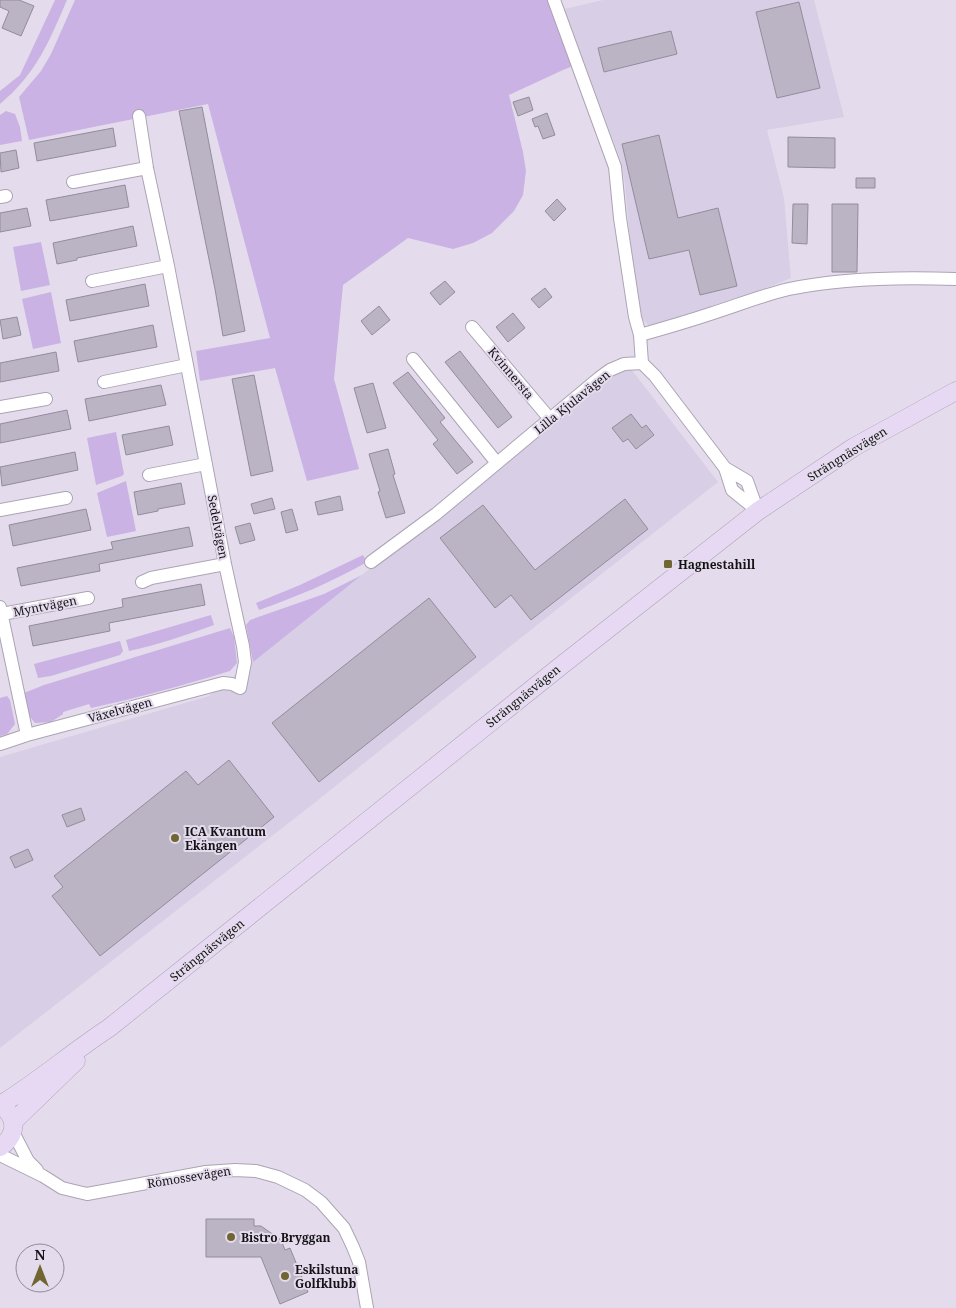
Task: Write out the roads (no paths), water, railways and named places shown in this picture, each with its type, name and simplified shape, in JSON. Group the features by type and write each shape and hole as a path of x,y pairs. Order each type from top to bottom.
{"main road":[{"name":"Strängnäsvägen","path":"0,1105 109,1028 562,665 758,511 854,447 956,391"},
{"name":"Strängnäsvägen","path":"0,1147 10,1138 13,1127 109,1028"},
{"path":"0,1105 11,1114 13,1127"}],"street":[{"path":"554,0 615,167 625,256 635,317 640,335 642,363 655,376 725,468 747,481 758,511"},
{"name":"Sedelvägen","path":"139,116 147,168 168,266 225,564 151,578 142,582"},
{"path":"73,182 147,168"},
{"path":"92,281 168,266"},
{"path":"640,335 792,289 837,282 869,280 956,279"},
{"name":"Kvinnersta","path":"472,327 550,420"},
{"path":"413,359 497,462"},
{"name":"Lilla Kjulavägen","path":"371,562 436,514 599,378 610,370 624,364 642,363"},
{"path":"104,382 187,365"},
{"path":"0,407 46,399"},
{"path":"149,475 206,464"},
{"path":"0,510 66,498"},
{"name":"Växelvägen","path":"0,744 27,735 223,683 232,684 240,688 245,662 225,564"},
{"name":"Myntvägen","path":"27,735 1,611 88,598"},
{"path":"13,1127 28,1161 43,1176"},
{"name":"Römossevägen","path":"0,1155 43,1176 62,1188 87,1194 216,1171 256,1171 278,1177 305,1190 321,1202 344,1228 359,1262 367,1308"}],"place":[{"name":"Hagnestahill","path":"668,564"},
{"name":"ICA Kvantum Ekängen","path":"175,838"},
{"name":"Bistro Bryggan","path":"231,1237"},
{"name":"Eskilstuna Golfklubb","path":"285,1276"}]}
